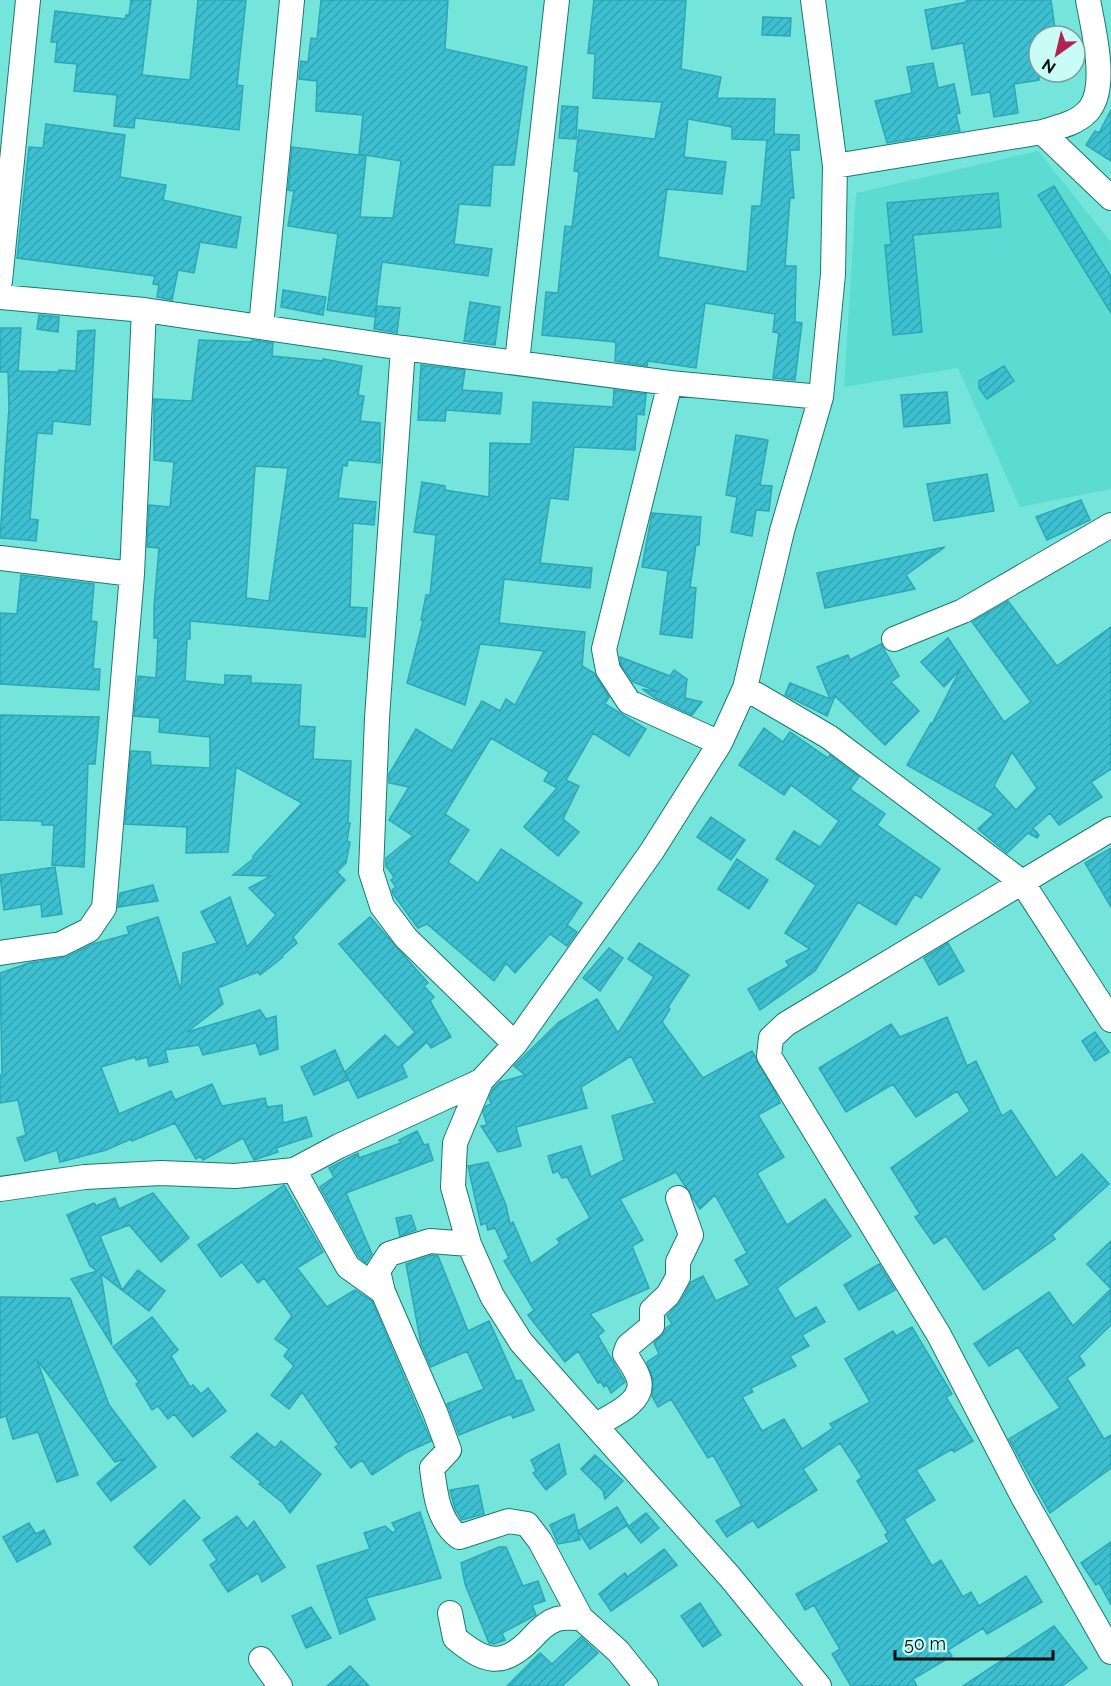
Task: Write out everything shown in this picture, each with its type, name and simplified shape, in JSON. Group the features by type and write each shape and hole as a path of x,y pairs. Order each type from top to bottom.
{"street":[{"path":"0,281 28,0"},
{"path":"261,327 292,0"},
{"path":"517,362 557,0"},
{"path":"813,0 835,166 834,274 821,397 782,531 745,688 720,743 652,851 515,1044 481,1081 455,1143 453,1187 468,1244 492,1296 520,1342 730,1577 819,1686"},
{"path":"835,166 1041,132 1071,123 1090,109 1106,78 1088,0"},
{"path":"1041,132 1111,198"},
{"path":"0,297 144,310 404,348 670,383 821,397"},
{"path":"0,953 61,944 89,930 104,909 132,574 144,310"},
{"path":"404,348 378,706 370,872 382,906 406,938 515,1044"},
{"path":"670,383 604,648 608,670 629,702 720,743"},
{"path":"894,639 963,610 1111,525"},
{"path":"0,558 132,574"},
{"path":"745,688 829,737 1022,882 1111,1020"},
{"path":"1111,829 786,1024 771,1038 769,1056 939,1335 1023,1497 1111,1652"},
{"path":"0,1189 85,1177 161,1173 235,1176 294,1170 339,1146 481,1081"},
{"path":"294,1170 348,1268 382,1292"},
{"path":"596,1425 632,1402 639,1392 639,1380 625,1354 628,1346 652,1326 652,1310 668,1295 678,1277 678,1262 691,1235 678,1198"},
{"path":"468,1244 430,1241 388,1254 378,1271 382,1292 435,1412 449,1450 432,1468 436,1496 447,1528 459,1537 509,1521 526,1524 540,1541 581,1618 618,1651 646,1686"},
{"path":"450,1613 454,1638 473,1653 494,1660 513,1656 541,1629 558,1618 581,1618"},
{"path":"261,1659 280,1686"}],"shaded area":[{"path":"1038,151 1111,242 1111,489 1020,507 958,368 844,387 856,193"}],"building":[{"path":"131,0 151,0 142,75 190,80 198,0 246,0 237,85 243,86 239,130 135,118 134,128 114,126 117,95 74,91 77,64 55,62 57,42 51,42 55,11 125,19 126,15 129,15"},
{"path":"321,0 448,0 445,49 527,67 514,165 493,165 490,206 459,204 454,244 492,249 488,276 382,262 375,317 327,310 338,234 288,226 294,191 288,190 292,147 366,156 360,217 393,218 401,161 359,154 363,115 316,111 317,81 299,79 301,61 308,62 311,38 317,39"},
{"path":"594,0 686,0 681,69 721,77 717,98 775,99 774,134 799,135 799,150 790,150 794,198 790,198 785,266 796,266 795,322 802,323 795,380 773,378 779,333 773,332 775,314 705,303 696,368 648,361 647,366 615,361 616,342 542,335 546,292 558,293 565,226 572,227 579,172 574,171 579,130 655,139 662,102 593,98 595,54 588,53","holes":["688,119 732,127 732,139 767,140 761,206 752,206 747,272 658,257 667,189 722,194 726,162 684,157"]},
{"path":"966,0 1051,0 1054,24 1027,24 1027,82 1014,84 1018,113 994,117 990,92 972,95 963,43 932,49 925,10 967,2"},
{"path":"763,17 791,18 790,36 762,35"},
{"path":"933,63 938,88 954,84 960,113 956,114 960,131 887,143 875,101 912,93 907,67"},
{"path":"562,106 578,107 576,139 559,138"},
{"path":"1111,110 1111,161 1086,145 1095,131 1099,133"},
{"path":"46,124 125,135 120,177 166,185 163,200 241,217 236,248 200,242 194,273 178,270 172,300 157,297 159,285 153,284 155,276 17,258 29,147 43,148"},
{"path":"1054,186 1111,277 1111,313 1038,195"},
{"path":"998,193 1001,227 913,235 922,332 893,335 885,245 891,245 887,203"},
{"path":"283,290 326,297 323,315 281,307"},
{"path":"470,302 500,307 495,345 464,341"},
{"path":"377,306 400,308 397,333 374,329"},
{"path":"39,315 59,317 58,332 37,329"},
{"path":"0,328 21,328 18,371 59,372 59,370 76,371 78,331 95,330 90,425 53,421 52,434 37,433 30,519 38,520 36,541 0,538 9,408 8,372 0,372"},
{"path":"199,340 252,342 252,340 273,343 272,356 323,361 323,359 362,366 358,395 364,396 360,421 380,423 380,463 348,460 347,466 343,465 338,498 376,502 374,525 353,523 350,607 367,608 365,637 190,621 185,681 225,685 225,675 251,676 251,683 301,685 299,726 315,727 313,759 351,761 348,823 350,823 347,841 350,842 346,863 337,872 345,880 293,937 297,943 283,957 260,975 258,972 218,988 223,1004 187,1032 260,1010 266,1019 276,1016 278,1049 260,1055 256,1043 203,1055 199,1045 165,1050 168,1062 149,1066 147,1057 136,1060 135,1057 101,1067 119,1114 171,1091 175,1100 212,1084 222,1106 265,1098 267,1107 282,1105 283,1123 306,1117 312,1136 276,1148 278,1152 254,1160 243,1138 203,1160 200,1156 196,1159 175,1123 106,1150 60,1162 57,1150 25,1161 17,1138 26,1135 18,1100 0,1103 0,1075 2,1074 0,973 29,963 67,957 93,944 129,934 127,927 158,917 181,991 183,953 217,943 201,912 230,897 247,947 276,915 249,888 271,876 233,875 253,859 253,856 302,803 236,767 228,852 186,853 187,827 125,824 131,751 150,752 151,765 210,768 210,737 159,732 160,718 134,716 138,676 156,678 158,638 154,638 154,606 159,548 147,547 149,505 170,507 174,462 154,460 154,399 192,401","holes":["255,466 288,468 269,601 246,598"]},
{"path":"421,365 465,370 462,390 502,393 500,414 446,410 445,421 418,420"},
{"path":"1004,366 1014,381 987,399 979,388 979,381"},
{"path":"614,390 646,394 644,415 637,414 635,450 574,447 568,500 550,498 540,563 592,568 590,588 504,579 499,623 585,632 582,666 594,673 609,697 605,704 646,729 629,756 593,733 566,780 579,786 563,819 579,832 558,856 524,827 557,788 544,781 549,772 491,738 445,814 469,830 448,862 478,883 501,849 582,903 567,925 577,932 567,946 550,934 515,973 506,963 494,981 427,924 418,928 393,894 392,890 396,887 391,880 394,877 386,866 386,858 413,836 389,820 409,787 389,783 389,774 416,729 452,751 482,701 500,711 506,699 515,705 544,651 480,644 465,705 407,683 423,621 421,620 426,595 430,595 436,535 414,532 422,482 445,486 445,490 489,497 490,443 531,444 533,402 613,407"},
{"path":"947,392 950,423 904,427 901,395"},
{"path":"736,435 768,440 760,485 772,486 769,511 756,510 752,536 731,532 737,497 726,495"},
{"path":"987,474 994,511 934,521 927,484"},
{"path":"1081,500 1090,520 1047,540 1036,517"},
{"path":"652,513 701,517 699,545 696,545 690,587 696,588 692,638 660,634 668,571 642,567"},
{"path":"945,547 906,575 915,589 825,608 817,573"},
{"path":"21,575 94,584 91,621 97,622 93,669 100,669 99,690 0,684 0,613 17,614"},
{"path":"1008,601 1057,666 1111,627 1111,769 1091,782 1102,797 1059,825 1050,813 1033,828 1039,835 1037,838 1028,833 1007,853 978,829 994,814 907,765 932,724 960,670 944,687 921,662 948,638 1004,722 1031,702 972,622","holes":["1012,752 1037,788 1016,810 994,786"]},
{"path":"881,644 899,676 891,682 919,711 885,745 835,696 827,716 785,695 790,683 830,699 817,667 848,655 850,660"},
{"path":"620,657 670,676 674,670 687,679 685,698 702,702 692,715 655,698 642,689 659,692 633,682 621,665"},
{"path":"0,715 99,717 95,764 88,764 84,867 52,865 54,825 42,825 42,821 0,820"},
{"path":"764,728 783,742 790,732 828,758 830,755 859,777 850,789 885,814 877,825 940,869 921,898 915,894 896,925 858,902 815,971 760,1010 748,989 789,966 786,961 810,949 785,933 816,885 776,859 794,831 820,847 839,821 791,785 784,795 739,765"},
{"path":"711,817 745,840 731,860 697,837"},
{"path":"1111,848 1111,907 1085,863"},
{"path":"737,859 768,880 749,909 718,889"},
{"path":"55,867 62,914 42,917 41,904 4,910 0,875"},
{"path":"153,885 158,901 118,907 120,893"},
{"path":"370,917 428,983 424,986 434,997 430,1001 451,1037 431,1048 427,1042 402,1065 407,1077 358,1098 345,1072 385,1035 398,1048 415,1032 339,944"},
{"path":"639,943 689,975 668,1007 670,1009 662,1022 703,1078 752,1051 777,1096 780,1103 758,1115 784,1157 757,1173 787,1225 825,1199 851,1236 777,1288 795,1319 816,1307 825,1322 802,1335 809,1346 790,1356 796,1366 751,1388 753,1392 742,1397 762,1431 784,1419 802,1449 833,1428 830,1424 870,1402 845,1359 893,1331 896,1336 912,1327 952,1394 946,1397 973,1441 954,1452 952,1449 916,1470 935,1500 904,1519 932,1566 941,1560 963,1597 971,1592 979,1606 1026,1576 1042,1602 987,1634 983,1628 948,1650 952,1656 913,1679 917,1686 851,1686 832,1654 840,1649 814,1605 805,1610 796,1594 889,1542 885,1535 888,1533 857,1481 862,1477 840,1443 803,1469 817,1490 758,1528 753,1520 727,1537 716,1521 742,1506 713,1455 708,1458 671,1399 658,1407 652,1396 653,1379 647,1362 659,1354 654,1343 672,1324 667,1316 680,1302 691,1282 703,1276 716,1301 750,1285 735,1260 747,1253 715,1195 700,1209 676,1172 620,1199 643,1240 632,1246 649,1288 590,1314 604,1331 598,1336 625,1382 611,1393 607,1385 604,1387 601,1382 598,1383 578,1351 565,1362 528,1315 534,1310 504,1261 509,1258 495,1228 488,1230 486,1223 481,1225 468,1166 488,1162 506,1205 510,1224 513,1222 531,1264 560,1243 557,1239 590,1218 567,1177 562,1178 558,1171 553,1173 548,1156 581,1146 591,1177 624,1160 612,1116 655,1103 631,1056 581,1087 587,1108 516,1127 521,1146 498,1152 481,1126 487,1125 483,1112 486,1106 491,1104 489,1098 493,1089 500,1082 525,1075 514,1066 559,1022 597,999 618,1033 654,977 628,959"},
{"path":"948,943 964,971 939,985 924,958"},
{"path":"609,948 623,958 600,991 583,978"},
{"path":"947,1017 967,1066 976,1061 1002,1116 1011,1110 1056,1178 1082,1154 1109,1184 1052,1235 1055,1239 984,1290 946,1236 934,1244 915,1217 920,1214 891,1168 970,1111 957,1091 916,1117 893,1084 846,1112 819,1068 891,1024 900,1037"},
{"path":"1095,1032 1109,1052 1095,1061 1082,1041"},
{"path":"335,1050 348,1080 314,1095 301,1067"},
{"path":"417,1131 424,1145 428,1144 433,1160 346,1193 372,1254 366,1263 359,1257 320,1187 334,1177 329,1168 358,1153 359,1158 401,1143 399,1140"},
{"path":"284,1185 323,1252 297,1268 327,1307 355,1290 372,1301 431,1441 407,1452 372,1475 362,1460 351,1468 335,1447 339,1445 302,1392 289,1409 271,1395 294,1366 284,1356 289,1349 275,1339 292,1316 264,1278 258,1283 242,1262 221,1277 198,1245"},
{"path":"153,1193 189,1238 161,1262 129,1225 100,1236 122,1290 138,1270 165,1291 149,1311 101,1274 112,1345 71,1279 97,1271 90,1266 67,1215 94,1203 96,1206 115,1198 119,1209"},
{"path":"411,1215 416,1230 400,1236 396,1218"},
{"path":"1111,1241 1111,1289 1087,1264"},
{"path":"432,1255 438,1256 468,1331 489,1321 516,1381 521,1380 534,1410 513,1418 511,1414 459,1435 447,1404 484,1389 467,1351 431,1367 421,1344 406,1264"},
{"path":"879,1264 895,1290 859,1310 844,1285"},
{"path":"1111,1289 1111,1325 1079,1356 1085,1365 1067,1378 1104,1439 1111,1435 1111,1468 1050,1513 1009,1439 1060,1408 1018,1347 989,1366 974,1344 1049,1292 1073,1326"},
{"path":"0,1297 70,1298 109,1405 156,1467 111,1501 97,1483 126,1458 115,1462 37,1360 78,1475 57,1482 38,1432 13,1439 6,1416 0,1418"},
{"path":"152,1317 178,1350 171,1356 190,1387 193,1385 201,1394 208,1388 226,1411 193,1437 174,1414 168,1419 158,1406 152,1410 136,1384 139,1382 113,1347"},
{"path":"257,1433 275,1448 281,1441 321,1474 290,1513 283,1503 259,1484 261,1482 231,1457"},
{"path":"559,1444 566,1474 546,1490 533,1473 536,1471 531,1460"},
{"path":"595,1455 623,1481 605,1499 603,1491 581,1469"},
{"path":"478,1485 484,1514 462,1520 455,1509 450,1490"},
{"path":"184,1500 200,1518 150,1565 134,1547"},
{"path":"617,1507 628,1525 590,1549 578,1531"},
{"path":"420,1512 441,1578 366,1598 375,1619 340,1634 317,1566 370,1549 364,1533 385,1526 393,1533 396,1530 392,1523"},
{"path":"646,1513 659,1528 641,1543 628,1527"},
{"path":"574,1514 580,1540 558,1544 550,1525"},
{"path":"237,1516 247,1529 254,1521 285,1567 262,1582 258,1573 228,1592 210,1565 217,1560 203,1540"},
{"path":"29,1523 36,1534 44,1530 51,1544 17,1562 3,1537"},
{"path":"1111,1542 1111,1605 1099,1583 1096,1585 1081,1563"},
{"path":"499,1547 506,1547 523,1586 538,1581 545,1601 532,1605 536,1615 502,1633 505,1640 494,1644 489,1643 465,1584 461,1563"},
{"path":"664,1549 677,1565 611,1611 599,1594 625,1573 627,1577"},
{"path":"700,1603 721,1635 703,1647 681,1616"},
{"path":"311,1607 331,1638 306,1648 292,1616"},
{"path":"1054,1626 1087,1668 1062,1686 963,1686"},
{"path":"581,1637 598,1653 562,1686 507,1686 540,1653 552,1664"},
{"path":"350,1666 369,1686 327,1686"}]}
